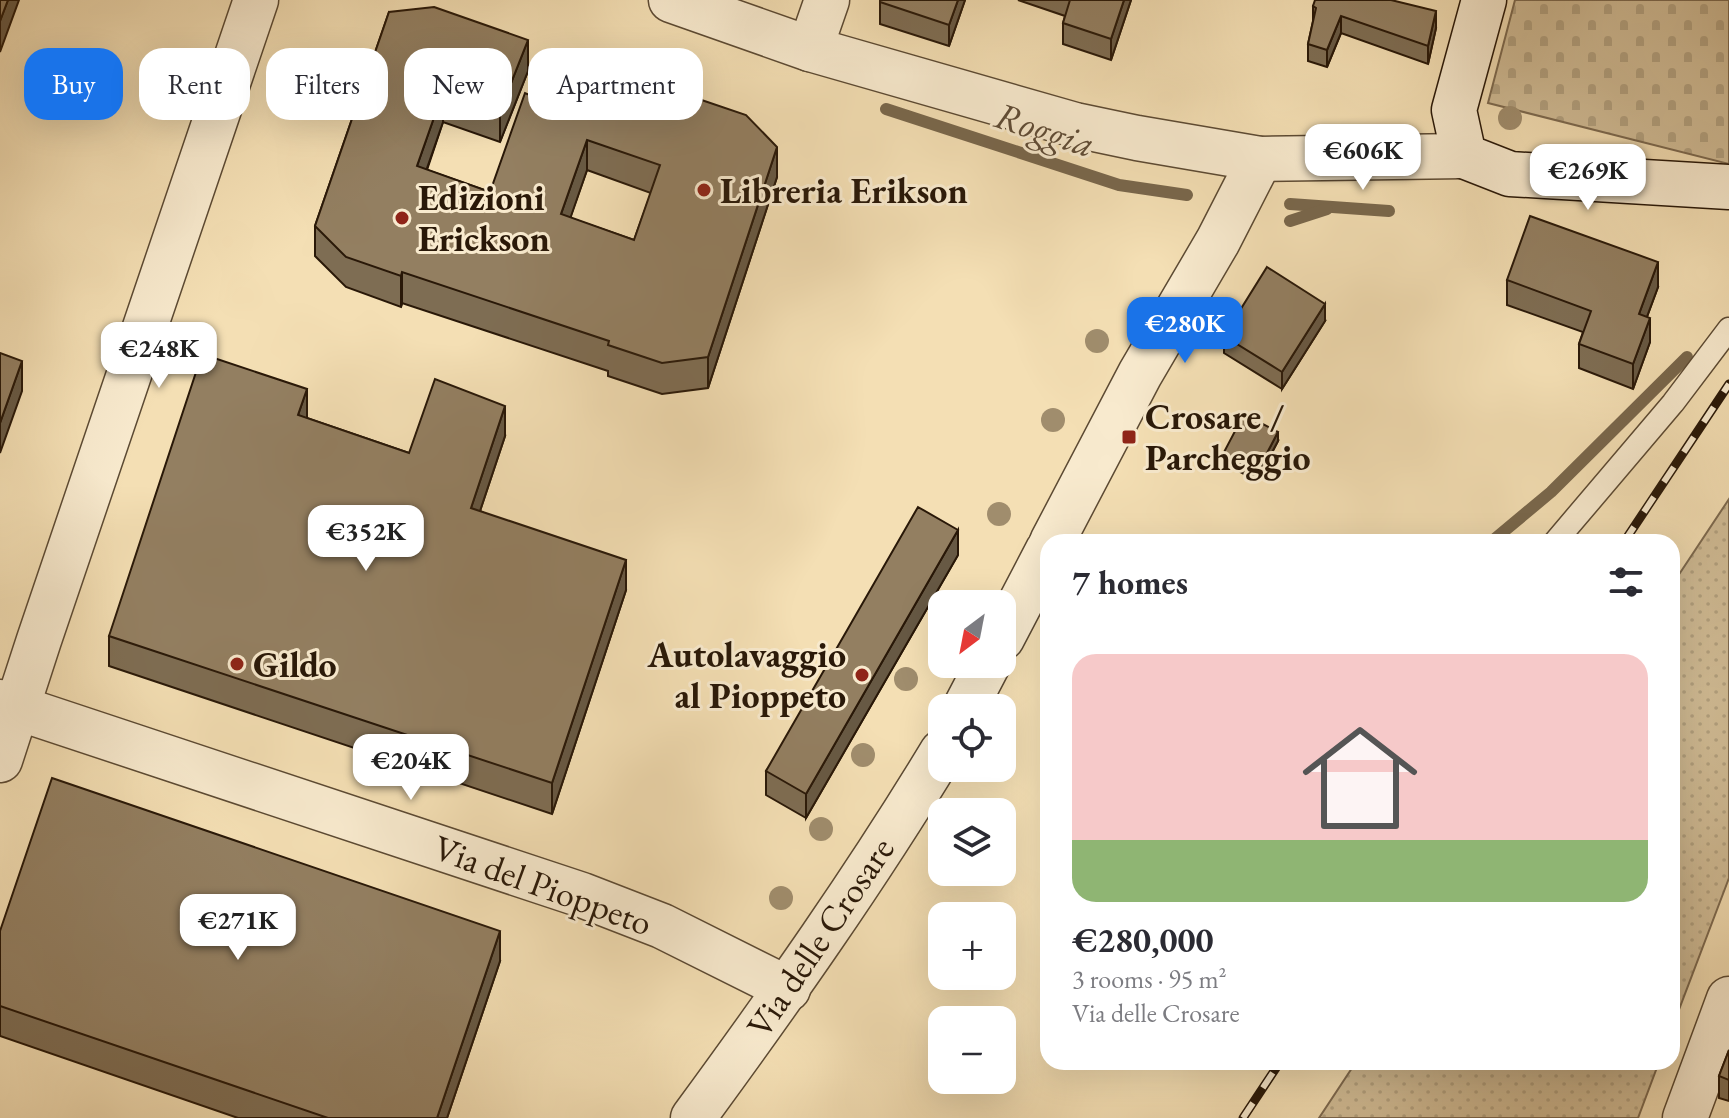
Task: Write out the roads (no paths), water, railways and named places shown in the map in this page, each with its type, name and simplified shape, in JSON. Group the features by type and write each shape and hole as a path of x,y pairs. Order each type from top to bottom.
{"street":[{"path":"0,760 9,704 49,610 256,0"},
{"path":"671,0 810,49 1075,125 1195,149 1260,159 1464,156 1510,174 1729,187"},
{"path":"810,49 827,0"},
{"path":"1464,156 1454,110 1484,0"},
{"path":"1056,534 1140,374 1218,241 1260,159"},
{"path":"1016,611 1040,565"},
{"name":"Via del Pioppeto","path":"9,704 582,895 662,926 788,989"},
{"name":"Via delle Crosare","path":"693,1118 788,989 855,891 928,774"},
{"path":"1685,1118 1729,999"}],"lane":[{"path":"1562,534 1673,403 1729,329"}],"waterway":[{"name":"Roggia","path":"886,109 1119,185 1187,195"},
{"name":"Roggia","path":"1290,204 1389,211"},
{"path":"1290,221 1327,209"},
{"path":"1501,534 1551,492 1687,357"}],"railway":[{"path":"1629,534 1729,384"},
{"path":"1243,1118 1275,1070"}],"place":[{"name":"Libreria Erikson","path":"704,190"},
{"name":"Edizioni Erickson","path":"402,218"},
{"name":"Crosare / Parcheggio","path":"1129,437"},
{"name":"Gildo","path":"237,664"},
{"name":"Autolavaggio al Pioppeto","path":"862,675"}]}
